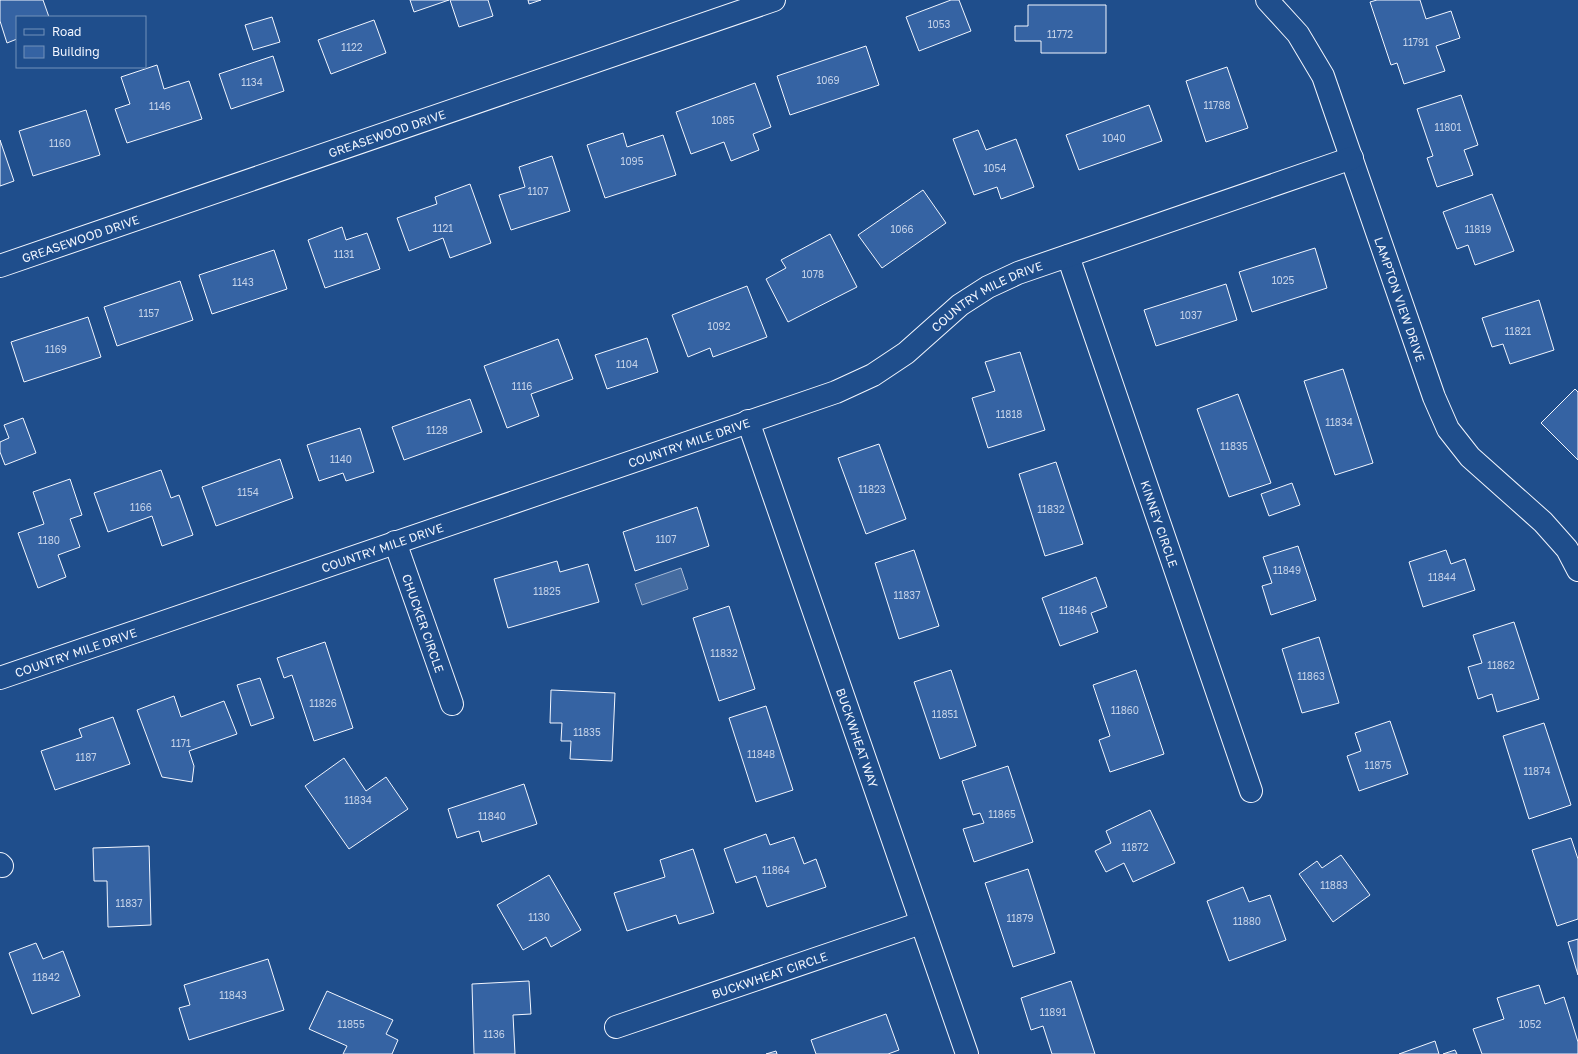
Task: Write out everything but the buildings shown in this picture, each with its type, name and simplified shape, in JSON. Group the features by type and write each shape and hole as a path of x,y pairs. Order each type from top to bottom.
{"street":[{"name":"GREASEWOOD DRIVE","path":"0,266 774,0"},
{"name":"LAMPTON VIEW DRIVE","path":"1267,0 1298,34 1323,76 1434,397 1448,429 1470,457 1542,522 1562,543 1567,549 1578,570"},
{"name":"COUNTRY MILE DRIVE","path":"0,678 836,392 873,375 906,353 960,305 988,287 1018,273 1352,158"},
{"name":"KINNEY CIRCLE","path":"1068,256 1251,792"},
{"name":"BUCKWHEAT WAY","path":"748,421 967,1054"},
{"name":"CHUCKER CIRCLE","path":"394,542 452,704"},
{"name":"BUCKWHEAT CIRCLE","path":"616,1027 921,922"}],"water":[{"path":"681,568 688,589 642,605 635,584"}]}
